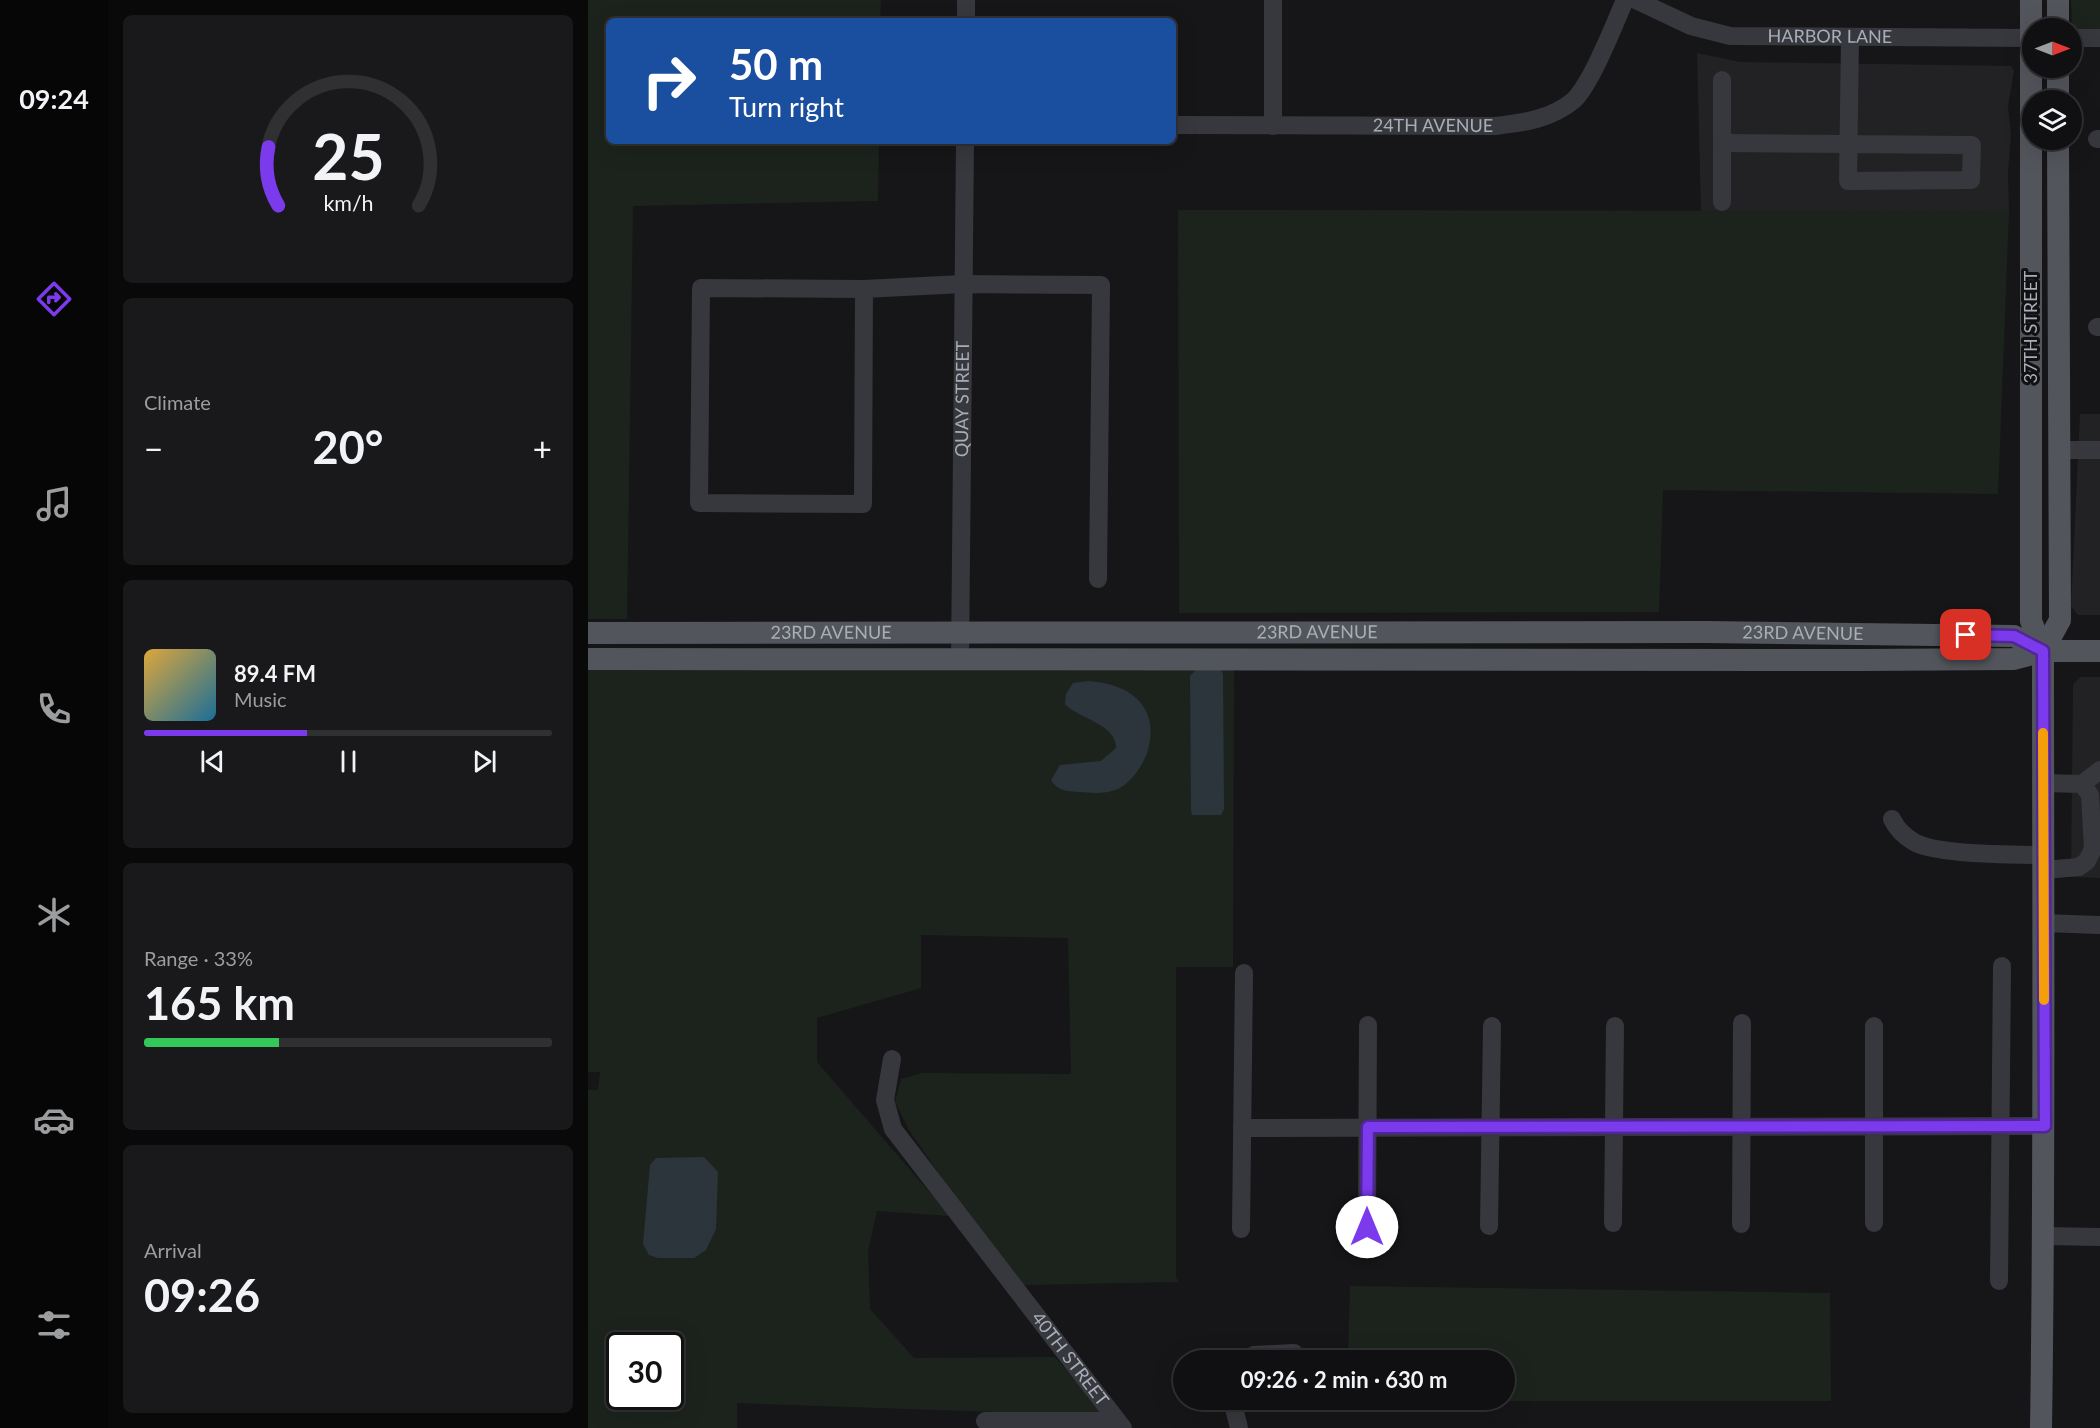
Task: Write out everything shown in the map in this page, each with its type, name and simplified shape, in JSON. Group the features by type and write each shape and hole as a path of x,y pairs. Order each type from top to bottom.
{"main road":[{"name":"37TH STREET","path":"2031,0 2031,18"},
{"path":"2058,0 2058,18"},
{"name":"37TH STREET","path":"2032,78 2031,621 2043,651 2045,862 2043,922 2045,1126 2041,1428"},
{"name":"37TH STREET","path":"2043,651 2060,620 2058,150"},
{"path":"2031,235 2059,234"},
{"name":"23RD AVENUE","path":"588,633 1706,632 2014,636 2043,651"},
{"name":"23RD AVENUE","path":"588,659 1968,659 2014,658 2043,651 2100,651"}],"street":[{"path":"966,0 966,18"},
{"path":"1273,0 1273,126"},
{"name":"24TH AVENUE","path":"1176,125 1495,126 1527,123 1574,99 1588,79 1625,0"},
{"name":"HARBOR LANE","path":"1636,0 1691,26 1730,36 2022,38"},
{"path":"1722,143 1848,145 1972,146 1971,180 1848,181 1848,145 1850,37"},
{"path":"2082,38 2100,38"},
{"path":"1722,80 1722,202"},
{"name":"QUAY STREET","path":"960,659 965,144"},
{"path":"864,289 863,504 699,503 701,288 864,289 963,284 1101,285 1098,579"},
{"path":"2060,450 2100,450"},
{"path":"2044,783 2082,784 2100,770"},
{"path":"1892,819 1896,830 1916,844 2079,867 2087,861 2093,849 2090,795 2082,784"},
{"path":"2043,922 2100,925"},
{"path":"1999,1281 2002,966"},
{"path":"1242,1229 1244,973"},
{"path":"1741,1224 1743,1023"},
{"path":"1367,1227 1368,1025"},
{"path":"1490,1226 1492,1026"},
{"path":"1613,1223 1615,1026"},
{"path":"1874,1026 1874,1223"},
{"name":"40TH STREET","path":"892,1059 885,1100 893,1129 1120,1425"},
{"path":"1242,1128 1615,1125 2045,1126"},
{"path":"2044,1236 2100,1238"},
{"path":"1234,1410 1239,1428"},
{"name":"40TH STREET","path":"985,1420 1120,1425"}],"shaded area":[{"path":"588,0 881,0 880,18 606,18 606,144 879,144 878,201 633,206 627,619 588,619"},
{"path":"2071,0 2100,0 2100,30 2082,30 2082,18 2072,18"},
{"path":"1697,53 1740,62 2011,66 2014,71 2008,106 2011,135 2008,173 2009,211 1701,211"},
{"path":"1178,210 2009,211 1998,494 1663,490 1659,612 1179,613"},
{"path":"2080,414 2100,414 2100,615 2078,615 2071,606"},
{"path":"1234,658 1233,967 1176,967 1176,1277 1179,1282 1023,1285 964,1210 909,1130 895,1102 901,1079 922,1073 1071,1074 1068,938 921,935 921,988 817,1018 817,1062 950,1216 877,1211 868,1251 870,1309 914,1358 1055,1357 1107,1416 737,1403 737,1428 588,1428 588,1090 598,1090 600,1072 588,1072 588,662"},
{"path":"1197,669 1221,670 1223,674 1224,809 1221,815 1192,815 1191,809 1190,676"},
{"path":"2080,677 2100,677 2100,878 2071,877 2073,685"},
{"path":"1089,681 1114,686 1136,698 1149,719 1151,731 1146,756 1140,768 1123,786 1107,792 1066,791 1051,780 1060,765 1101,761 1116,748 1115,740 1104,727 1065,704 1066,694 1073,683"},
{"path":"704,1157 718,1172 716,1229 706,1250 694,1258 658,1258 649,1255 643,1244 650,1165 656,1158"},
{"path":"1350,1286 1830,1293 1831,1401 1515,1401 1515,1350 1348,1350"}],"slow traffic":[{"path":"2043,733 2044,1000"}],"route":[{"path":"1367,1227 1368,1127 2045,1126 2043,651 2014,636 1966,635"}]}
